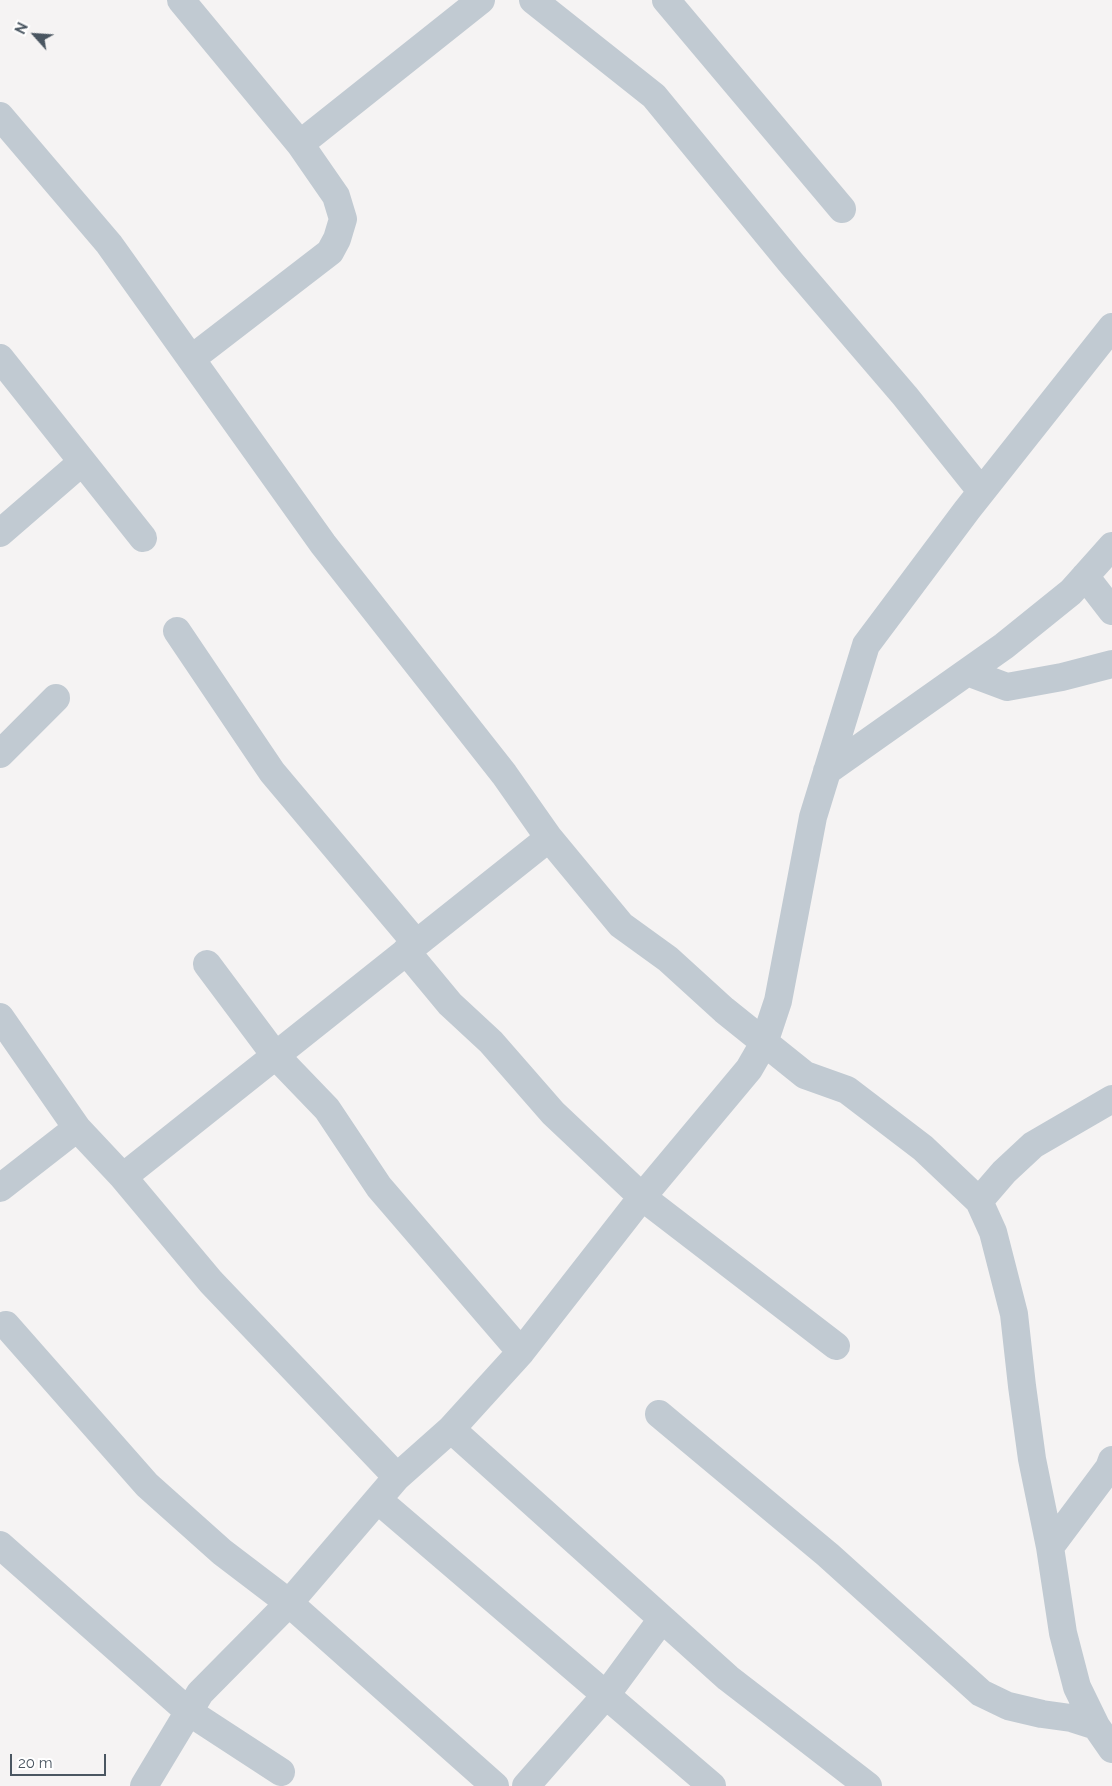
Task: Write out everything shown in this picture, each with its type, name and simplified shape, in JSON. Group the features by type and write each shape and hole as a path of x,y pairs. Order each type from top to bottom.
{"street":[{"path":"180,0 300,144 336,196 343,219 337,239 330,252 191,359"},
{"path":"300,144 480,0"},
{"path":"533,0 654,96 981,491"},
{"path":"666,0 842,209"},
{"path":"0,116 109,244 323,544 504,774 548,838 621,925 668,959 724,1010 804,1075 847,1090 923,1148 979,1201 993,1232 1014,1314 1032,1459 1050,1548 1063,1633 1077,1687 1096,1726 1112,1749"},
{"path":"144,1786 200,1693 289,1603 397,1477 451,1429 521,1352 642,1197 749,1069 764,1043 778,1001 813,817 866,645 981,491 1112,327"},
{"path":"0,358 143,538"},
{"path":"0,534 82,462"},
{"path":"827,771 1004,646 1071,592 1112,546"},
{"path":"1085,576 1112,611"},
{"path":"177,631 272,772 411,947 450,1004 491,1042 553,1113 642,1197 836,1346"},
{"path":"966,672 1007,687 1062,677 1112,664"},
{"path":"0,754 56,698"},
{"path":"123,1177 548,838"},
{"path":"207,964 275,1056 328,1109 379,1187 521,1352"},
{"path":"0,1018 77,1128 123,1177 211,1282 397,1477"},
{"path":"979,1201 1004,1172 1032,1145 1112,1099"},
{"path":"0,1188 77,1128"},
{"path":"6,1325 147,1485 222,1552 289,1603 495,1786"},
{"path":"659,1414 828,1555 982,1694 1008,1706 1071,1718 1096,1726"},
{"path":"451,1429 728,1678 868,1786"},
{"path":"1050,1548 1109,1468 1112,1460"},
{"path":"378,1500 712,1786"},
{"path":"0,1545 189,1712 281,1772"},
{"path":"526,1786 606,1695 662,1619"}]}
